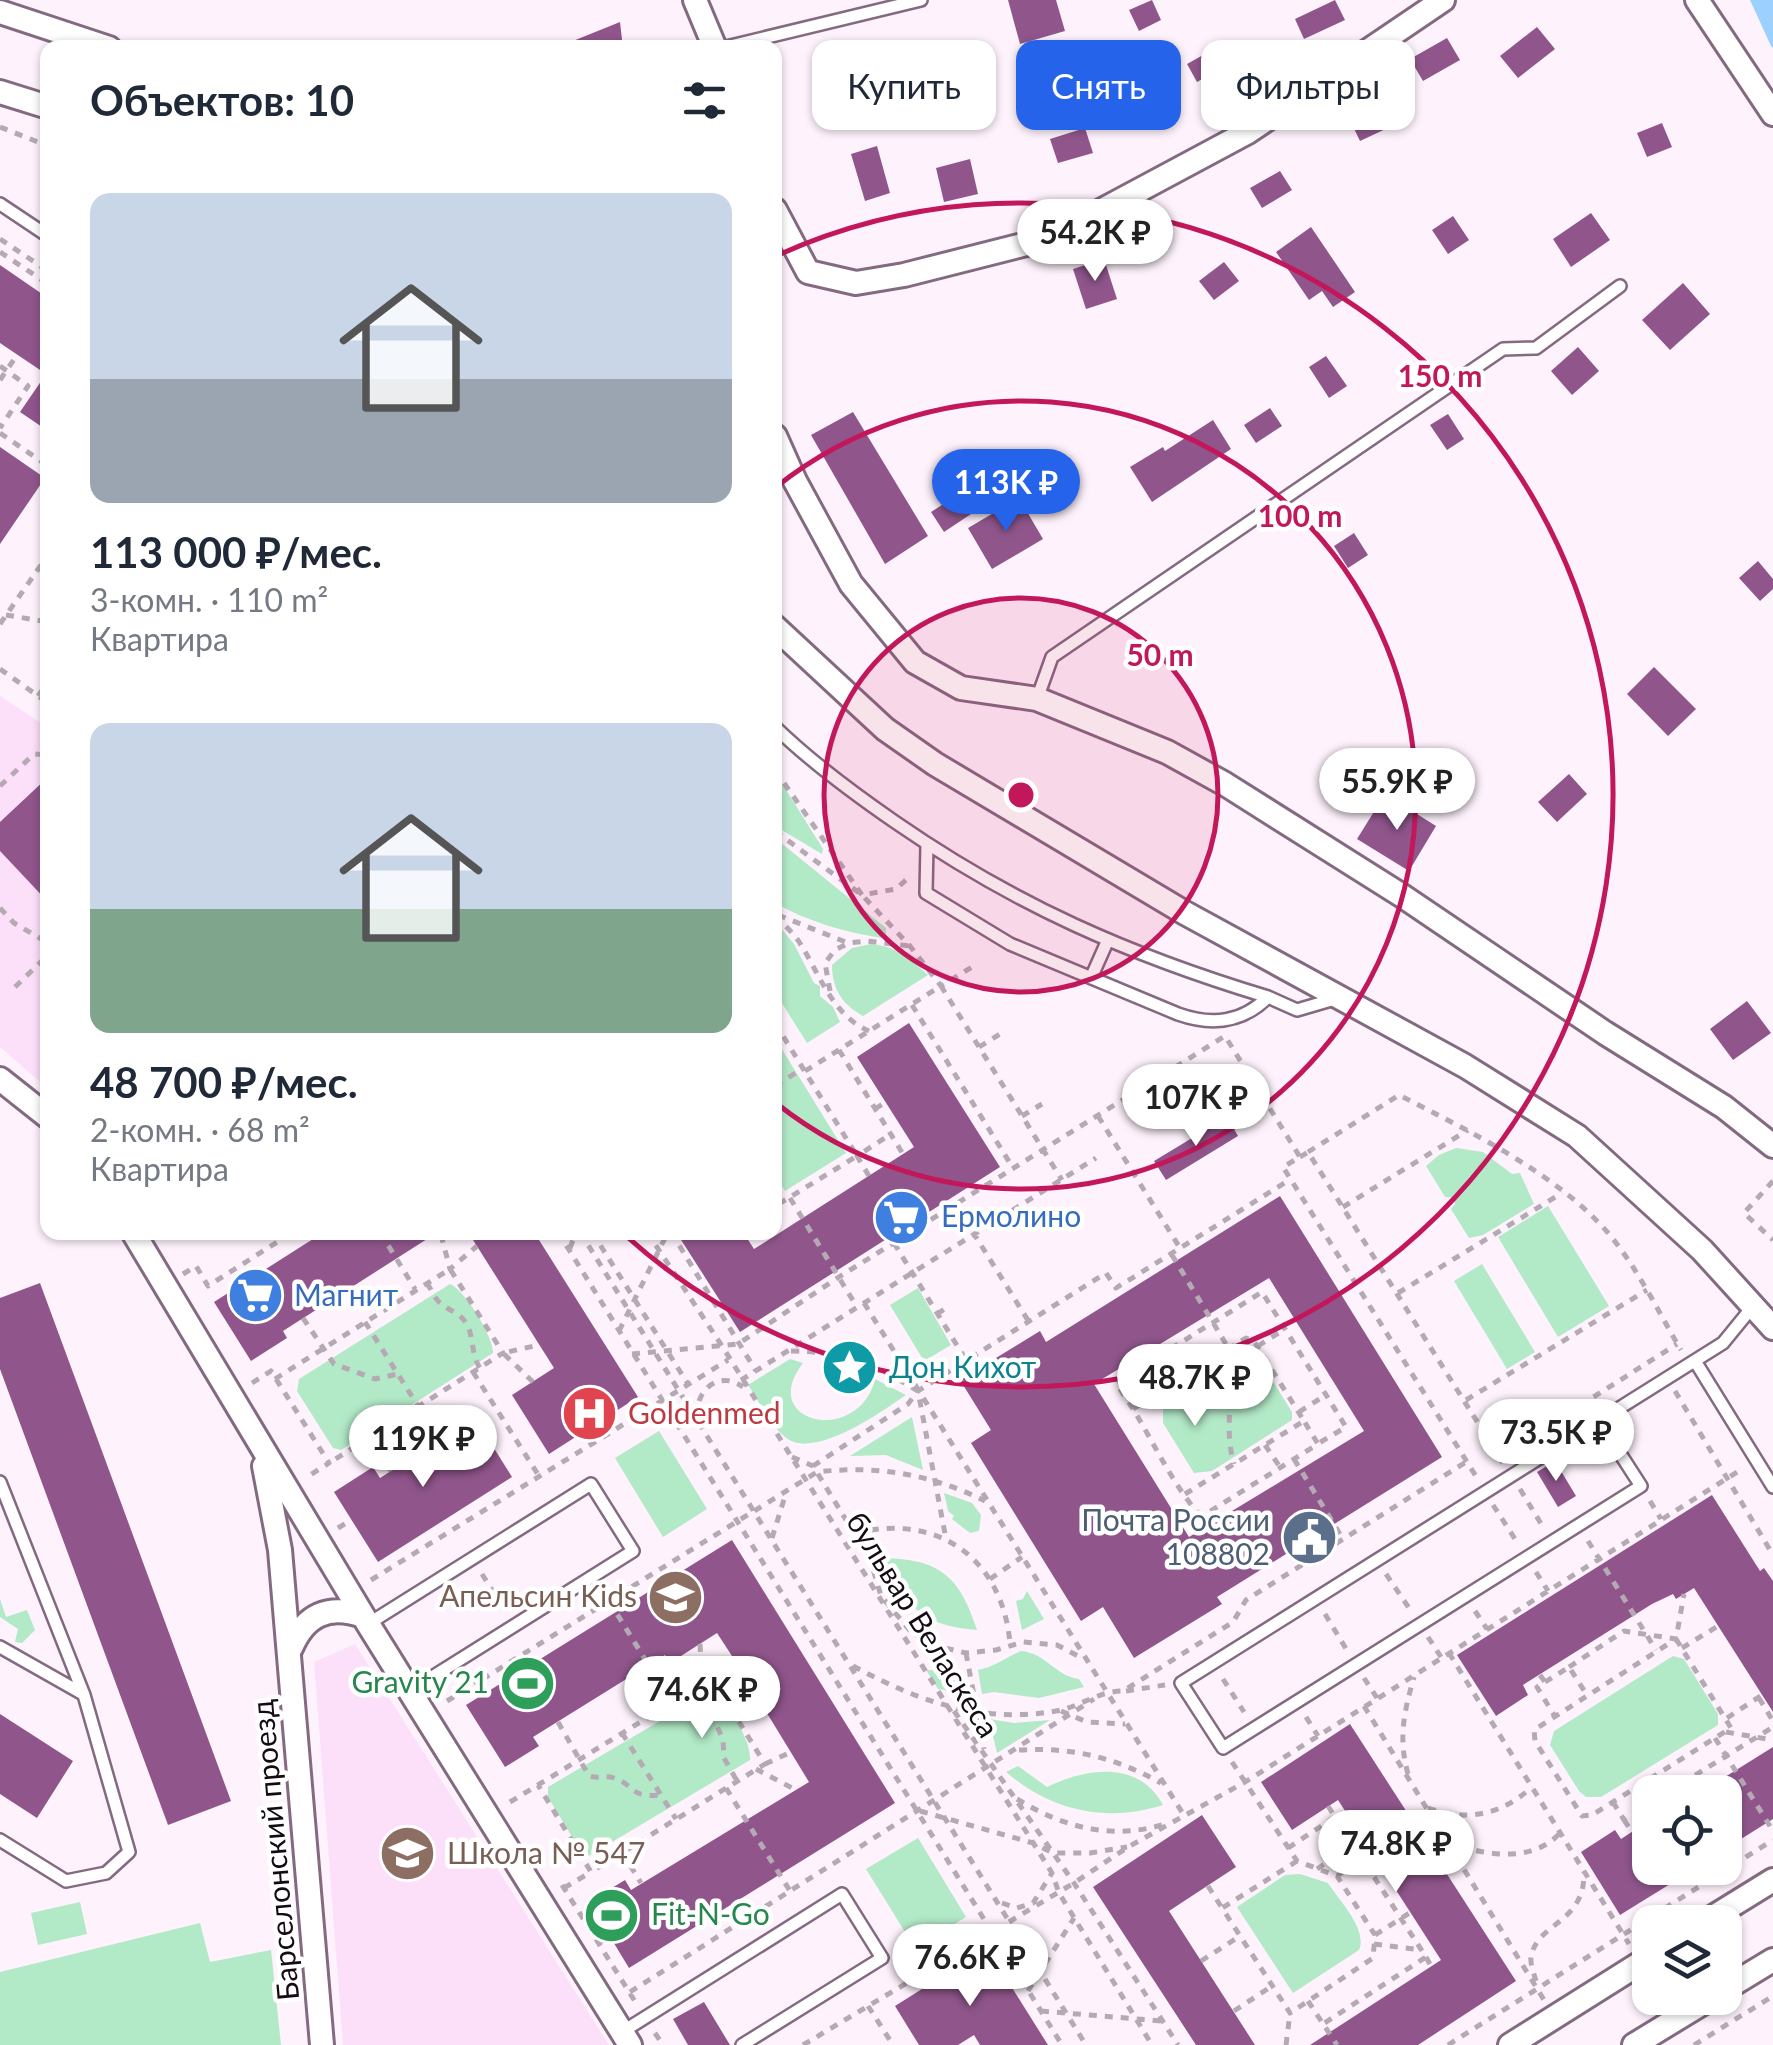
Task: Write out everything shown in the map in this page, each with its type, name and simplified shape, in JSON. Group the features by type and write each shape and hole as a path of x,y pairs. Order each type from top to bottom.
{"street":[{"path":"696,0 711,40"},
{"path":"782,223 808,272 856,283 904,275 1050,238 1248,132 1443,0"},
{"path":"1697,0 1773,114"},
{"path":"0,12 85,40"},
{"path":"0,92 40,104"},
{"path":"782,452 851,584 915,662 960,688 1036,700 1167,752 1225,784 1401,895 1604,1033 1724,1107 1773,1146"},
{"path":"782,633 885,729 935,764 1185,913 1465,1066 1578,1136 1648,1196 1773,1328"},
{"path":"0,1079 40,1111"},
{"path":"138,1240 365,1620 626,2038"},
{"name":"Барселонский проезд","path":"260,1448 280,1550 322,2045"},
{"path":"290,1650 299,1629 310,1618 326,1611 344,1610 365,1620"},
{"path":"1733,1905 1773,1880"},
{"path":"1742,1979 1773,1960"},
{"path":"1510,2045 1632,1968"},
{"path":"1634,2045 1683,2015"}],"lane":[{"path":"755,40 921,0"},
{"path":"0,204 40,231"},
{"path":"1036,700 1052,656 1503,349 1536,348 1620,286"},
{"path":"782,733 834,779 927,844 1014,897 1106,942 1297,1010 1327,1004 1342,996"},
{"path":"927,844 926,893 1010,944 1197,1021 1220,1022 1242,1016 1268,997"},
{"path":"1092,978 1106,942"},
{"path":"1599,1421 1641,1486 1223,1748 1181,1683 1695,1360 1724,1343 1754,1305"},
{"path":"1695,1360 1773,1487"},
{"path":"0,1482 84,1695 128,1852 106,1873 66,1880 0,1840"},
{"path":"365,1620 591,1484 632,1551 410,1691"},
{"path":"0,1647 84,1695"},
{"path":"626,2038 842,1894 882,1958 742,2045"}],"path":[{"path":"0,127 40,143"},
{"path":"0,239 40,266"},
{"path":"0,252 40,279"},
{"path":"0,380 3,368 17,355"},
{"path":"3,368 32,388 0,431 40,460"},
{"path":"0,624 39,568"},
{"path":"6,615 40,621"},
{"path":"0,669 38,696 40,693"},
{"path":"0,786 34,754 40,754"},
{"path":"782,780 862,895 941,986 1062,1180"},
{"path":"782,836 862,895 896,889 910,875"},
{"path":"0,908 14,923 40,938"},
{"path":"782,917 848,944"},
{"path":"782,922 802,945 818,979 845,1016 869,1031"},
{"path":"831,994 825,963 835,950 867,941 910,946"},
{"path":"15,987 40,963"},
{"path":"782,1082 977,964"},
{"path":"912,1005 1013,1169"},
{"path":"979,1046 1003,1032"},
{"path":"782,1034 870,1176"},
{"path":"632,1354 738,1344 1225,1036 1300,1157"},
{"path":"839,1050 904,1154"},
{"path":"1499,1457 1677,1344 1612,1237 1582,1206 1468,1130 1399,1095 1284,1168 1548,1591"},
{"path":"876,1109 886,1102"},
{"path":"1022,1116 1042,1104"},
{"path":"1098,1116 1180,1248"},
{"path":"1343,1207 1468,1130"},
{"path":"782,1201 891,1134"},
{"path":"1308,1152 1552,1542"},
{"path":"741,1380 1096,1158"},
{"path":"447,1702 804,1480 908,1404 918,1390 1106,1273 1116,1288 1291,1179"},
{"path":"1773,1181 1744,1214 1773,1240"},
{"path":"1397,1293 1562,1193"},
{"path":"790,1198 839,1277 918,1390 1185,1818"},
{"path":"956,1204 1029,1322"},
{"path":"196,1266 208,1286 280,1240"},
{"path":"385,1240 416,1290"},
{"path":"442,1240 450,1268 503,1353 533,1382"},
{"path":"563,1240 1062,2045"},
{"path":"569,1250 574,1240"},
{"path":"583,1240 1086,2045"},
{"path":"597,1240 688,1384"},
{"name":"бульвар Веласкеса","path":"652,1240 946,1706 1053,1853 1178,2045"},
{"path":"619,1331 664,1240"},
{"path":"674,1240 756,1370"},
{"path":"894,1243 966,1360"},
{"path":"276,1379 450,1268 476,1246"},
{"path":"1171,1254 1230,1349 1228,1442 1234,1464"},
{"path":"181,1276 204,1260"},
{"path":"427,1283 440,1303 466,1324 476,1370 539,1476"},
{"path":"1464,1401 1646,1290"},
{"path":"1262,1292 1285,1329 1346,1427 1204,1514 1196,1511 1116,1383 1262,1292"},
{"path":"937,1314 948,1308"},
{"path":"302,1318 334,1364 375,1379 398,1374"},
{"path":"365,1322 418,1406"},
{"path":"1258,1346 1285,1329"},
{"path":"1133,1409 1249,1338 1258,1346 1318,1444"},
{"path":"307,1477 503,1353 540,1346"},
{"path":"788,1350 829,1352 876,1365 918,1390 946,1539"},
{"path":"371,1580 728,1360"},
{"path":"1654,1360 1773,1555"},
{"path":"249,1384 270,1371 329,1463"},
{"path":"698,1421 696,1404 703,1389 718,1380 735,1382 749,1392"},
{"path":"1298,1412 1326,1395"},
{"path":"1186,1494 1304,1421"},
{"path":"370,1437 391,1471"},
{"path":"1265,1445 1280,1468"},
{"path":"790,1456 815,1469 876,1469 935,1479 987,1502"},
{"path":"1294,1459 1344,1539"},
{"path":"1123,1691 1233,1622 1246,1600 1466,1461"},
{"path":"815,1469 870,1558 881,1596 912,1633 933,1645 966,1653 996,1650 1010,1643 1057,1646 1085,1659"},
{"path":"802,2045 1074,1884 1128,1847 1245,1782 1726,1478"},
{"path":"772,1538 788,1490"},
{"path":"338,1528 351,1520"},
{"path":"854,1534 902,1527 946,1539 970,1556 990,1579 1008,1620 1010,1643"},
{"path":"454,1528 530,1650"},
{"path":"990,1579 1022,1557"},
{"path":"1599,1558 1657,1651"},
{"path":"1377,1560 1420,1625"},
{"path":"1676,1639 1537,1726 1533,1736 1580,1813 1587,1817 1731,1728 1676,1639 1684,1594"},
{"path":"609,1601 672,1702"},
{"path":"1682,1648 1718,1626"},
{"path":"1554,1715 1537,1687 1624,1632 1676,1639"},
{"path":"1201,1642 1254,1729"},
{"path":"700,1644 702,1683"},
{"path":"966,1653 985,1754"},
{"path":"1449,1653 1623,1934"},
{"path":"510,1802 712,1678 732,1656"},
{"path":"463,1658 478,1682"},
{"path":"850,1664 896,1689 954,1710 976,1713 1018,1715 1061,1710 1106,1691 1181,1683"},
{"path":"1569,1667 1587,1695"},
{"path":"1410,1782 1401,1749 1401,1727 1415,1674"},
{"path":"1540,1674 1545,1682"},
{"path":"712,1678 765,1764"},
{"path":"606,2007 1106,1691"},
{"path":"684,1695 701,1718 717,1726 724,1758 737,1781"},
{"path":"1695,1775 1773,1724 1760,1697 1726,1718"},
{"path":"1364,1706 1538,1989"},
{"name":"бульвар Веласкеса","path":"954,1710 985,1754 988,1766 1052,1872 1058,1892 1152,2045"},
{"path":"1061,1710 1088,1722 1126,1724"},
{"path":"558,1722 589,1776 610,1776 632,1792 661,1795"},
{"path":"1725,1732 1773,1740"},
{"path":"622,1733 676,1819"},
{"path":"1715,1738 1773,1831"},
{"path":"1016,1750 1054,1748 1093,1754 1130,1766 1164,1784"},
{"path":"564,1888 756,1769 791,1752"},
{"path":"756,1769 796,1790"},
{"path":"1245,1782 1297,1860 1336,1876 1375,1935 1373,1958 1290,2012"},
{"path":"538,1786 591,1872"},
{"path":"726,1788 790,1891"},
{"path":"1426,1807 1466,1816 1485,1814 1510,1805 1532,1788"},
{"path":"1014,1798 1045,1817 1079,1828 1115,1832 1150,1829 1185,1818"},
{"path":"1612,1802 1632,1832"},
{"path":"1328,1806 1431,1966"},
{"path":"917,1810 1033,1843 1053,1853 1128,1847"},
{"path":"1624,1820 1632,1815"},
{"path":"1288,1848 1335,1817"},
{"path":"1446,1839 1478,1852 1501,1855 1536,1848 1553,1841 1560,1832"},
{"path":"1318,1868 1363,1839"},
{"path":"1448,2045 1773,1840"},
{"path":"622,1852 641,1884"},
{"path":"1336,1876 1362,1859"},
{"path":"1222,1908 1297,1860"},
{"path":"1000,1902 1016,1908 1033,1903 1044,1891 1052,1872"},
{"path":"1538,1989 1530,1958 1541,1937 1575,1908 1584,1872"},
{"path":"1208,1886 1290,2012 1286,2045"},
{"path":"1375,1935 1411,1912"},
{"path":"1028,1992 1074,1918"},
{"path":"599,1942 609,1936"},
{"path":"1201,1961 1240,1936"},
{"path":"1374,1944 1423,1954"},
{"path":"1322,2024 1423,1954"},
{"path":"1234,2011 1272,1986"},
{"path":"1694,2045 1773,1996"},
{"path":"1308,2000 1336,2045"},
{"path":"868,2006 893,2045"},
{"path":"1041,2011 1163,2021"}],"shaded area":[{"path":"0,696 40,722 40,1082 0,1047"},
{"name":"Школа № 547","path":"355,1644 609,2045 343,2045 314,1662"}],"green space":[{"path":"782,783 823,849 822,854 782,830"},
{"path":"782,844 886,928 886,935 882,938 840,929 782,906"},
{"path":"782,929 814,983 820,986 820,996 833,1007 840,1022 807,1043 782,1003"},
{"path":"871,944 895,950 928,975 863,1016 840,995 832,965 852,948"},
{"path":"782,1049 846,1153 785,1191 782,1186"},
{"path":"1456,1148 1483,1152 1512,1174 1520,1173 1534,1204 1483,1235 1469,1238 1451,1209 1454,1198 1445,1197 1426,1166"},
{"path":"1548,1206 1609,1306 1558,1337 1498,1237"},
{"path":"1482,1264 1535,1352 1507,1369 1454,1281"},
{"path":"450,1284 478,1315 493,1353 341,1450 333,1448 297,1391 299,1379"},
{"path":"918,1288 951,1345 924,1361 890,1305"},
{"path":"1247,1353 1257,1356 1292,1412 1292,1420 1212,1471 1194,1473 1163,1423 1163,1407"},
{"path":"790,1359 803,1363 792,1384 792,1401 801,1413 815,1419 833,1419 850,1413 865,1400 875,1379 906,1395 829,1439 797,1443 774,1426 748,1385"},
{"path":"912,1417 923,1470 886,1455 850,1456"},
{"path":"659,1431 707,1509 663,1537 615,1458"},
{"path":"944,1493 972,1503 981,1515 979,1531 970,1533 952,1519"},
{"path":"883,1558 919,1562 945,1574 963,1596 977,1630 942,1624 918,1610 899,1589"},
{"path":"1027,1591 1044,1619 1022,1630 1016,1601 1023,1599"},
{"path":"0,1599 6,1617 27,1610 35,1630 22,1643 15,1642 18,1629 0,1617"},
{"path":"1021,1651 1079,1679 1084,1687 1039,1698 982,1694 978,1670"},
{"path":"1673,1656 1684,1659 1718,1714 1718,1725 1601,1797 1586,1797 1579,1791 1550,1745 1554,1731"},
{"path":"926,1670 961,1671 966,1693 938,1689"},
{"path":"709,1692 737,1721 750,1760 585,1858 548,1797 548,1787"},
{"path":"989,1719 1014,1723 1050,1720 997,1753"},
{"path":"1018,1766 1047,1787 1095,1772 1126,1775 1153,1791 1163,1805 1121,1813 1080,1810 1042,1796 1006,1772"},
{"path":"918,1838 966,1917 915,1948 866,1869"},
{"path":"1300,1874 1328,1883 1351,1915 1361,1942 1359,1950 1293,1993 1237,1907 1285,1875"},
{"path":"80,1902 87,1934 38,1945 31,1913"},
{"path":"200,1923 210,1962 271,1950 281,2045 0,2045 0,1972"}],"water":[{"path":"1750,0 1773,0 1773,48 1771,46"}],"building":[{"path":"1008,0 1056,0 1065,31 1019,40"},
{"path":"1152,0 1161,20 1139,31 1129,10"},
{"path":"1335,0 1345,20 1304,39 1295,19"},
{"path":"620,22 622,40 575,40"},
{"path":"1537,27 1555,49 1518,78 1500,56"},
{"path":"1447,38 1460,60 1423,81 1415,67 1415,56"},
{"path":"1201,56 1201,80 1197,82 1187,64"},
{"path":"1662,123 1672,147 1647,157 1637,133"},
{"path":"1086,130 1093,153 1058,163 1050,139"},
{"path":"1355,130 1384,130 1360,141"},
{"path":"877,146 890,193 865,201 851,154"},
{"path":"970,159 978,194 944,202 936,168"},
{"path":"1280,171 1292,190 1262,208 1250,188"},
{"path":"1591,213 1610,240 1571,267 1553,239"},
{"path":"1453,216 1469,240 1448,254 1432,230"},
{"path":"1311,227 1355,292 1333,307 1322,291 1309,300 1276,252"},
{"path":"1104,259 1117,299 1086,309 1073,269"},
{"path":"1224,262 1239,281 1214,300 1199,281"},
{"path":"0,265 40,292 40,370 0,343"},
{"path":"1683,283 1710,314 1670,350 1642,320"},
{"path":"1578,347 1599,371 1572,395 1551,371"},
{"path":"1326,356 1347,386 1329,398 1309,367"},
{"path":"40,383 40,426 20,412"},
{"path":"1270,408 1282,426 1256,443 1244,425"},
{"path":"853,412 928,536 885,564 811,435"},
{"path":"1448,414 1464,439 1447,450 1430,425"},
{"path":"1213,420 1231,449 1152,502 1130,467 1163,447 1165,451"},
{"path":"0,447 40,475 40,485 0,544"},
{"path":"964,491 977,510 944,532 931,512"},
{"path":"1019,498 1043,539 992,569 968,528"},
{"path":"1354,533 1368,555 1348,568 1334,546"},
{"path":"1758,561 1773,579 1773,589 1760,601 1739,578"},
{"path":"1654,667 1696,709 1668,736 1627,694"},
{"path":"1569,774 1587,794 1557,822 1538,802"},
{"path":"40,784 40,894 0,851 0,822"},
{"path":"1385,794 1436,826 1409,871 1357,839"},
{"path":"1747,1001 1771,1033 1733,1060 1710,1029"},
{"path":"909,1023 1000,1167 740,1332 681,1240 748,1240 754,1249 768,1240 782,1240 782,1231 914,1147 857,1057"},
{"path":"1227,1117 1238,1136 1166,1180 1154,1161"},
{"path":"1280,1196 1442,1457 1217,1597 1222,1604 1134,1658 1103,1607 1081,1621 971,1443 991,1430 960,1380 1040,1331 1046,1342","holes":["1269,1278 1364,1431 1189,1537 1094,1384"]},
{"path":"311,1240 425,1240 283,1331 287,1338 251,1361 214,1302"},
{"path":"473,1240 539,1240 638,1397 549,1454 512,1395 554,1368"},
{"path":"40,1283 231,1801 168,1825 0,1369 0,1298"},
{"path":"475,1418 512,1477 378,1562 334,1492 373,1467 380,1478"},
{"path":"1555,1461 1576,1496 1558,1507 1537,1472"},
{"path":"1712,1495 1760,1571 1764,1568 1773,1581 1773,1712 1694,1588 1676,1599 1673,1594 1652,1604 1523,1685 1528,1695 1496,1716 1457,1655"},
{"path":"732,1540 895,1803 629,1968 589,1902 625,1880 631,1890 809,1782 732,1656 717,1633 670,1663 665,1655 533,1737 539,1746 505,1767 466,1705"},
{"path":"0,1714 73,1761 37,1818 0,1794"},
{"path":"1350,1724 1516,1981 1418,2045 1310,2045 1441,1960 1338,1800 1292,1830 1261,1782"},
{"path":"1773,1747 1773,1819 1742,1838 1742,1775 1728,1775"},
{"path":"1202,1815 1236,1867 1169,1911 1255,2045 1196,2045 1093,1887"},
{"path":"1615,1830 1621,1839 1632,1832 1632,1885 1669,1885 1620,1915 1581,1852"},
{"path":"987,1948 1048,2045 980,2045 974,2035 958,2045 919,2045 895,2006"},
{"path":"704,2002 730,2045 688,2045 673,2019"}],"place":[{"name":"Ермолино","path":"902,1217"},
{"name":"Магнит","path":"255,1296"},
{"name":"Дон Кихот","path":"850,1368"},
{"name":"Goldenmed","path":"589,1414"},
{"name":"Почта России 108802","path":"1309,1538"},
{"name":"Апельсин Kids","path":"676,1597"},
{"name":"Gravity 21","path":"528,1683"},
{"name":"Школа № 547","path":"408,1854"},
{"name":"Fit-N-Go","path":"612,1915"}]}
